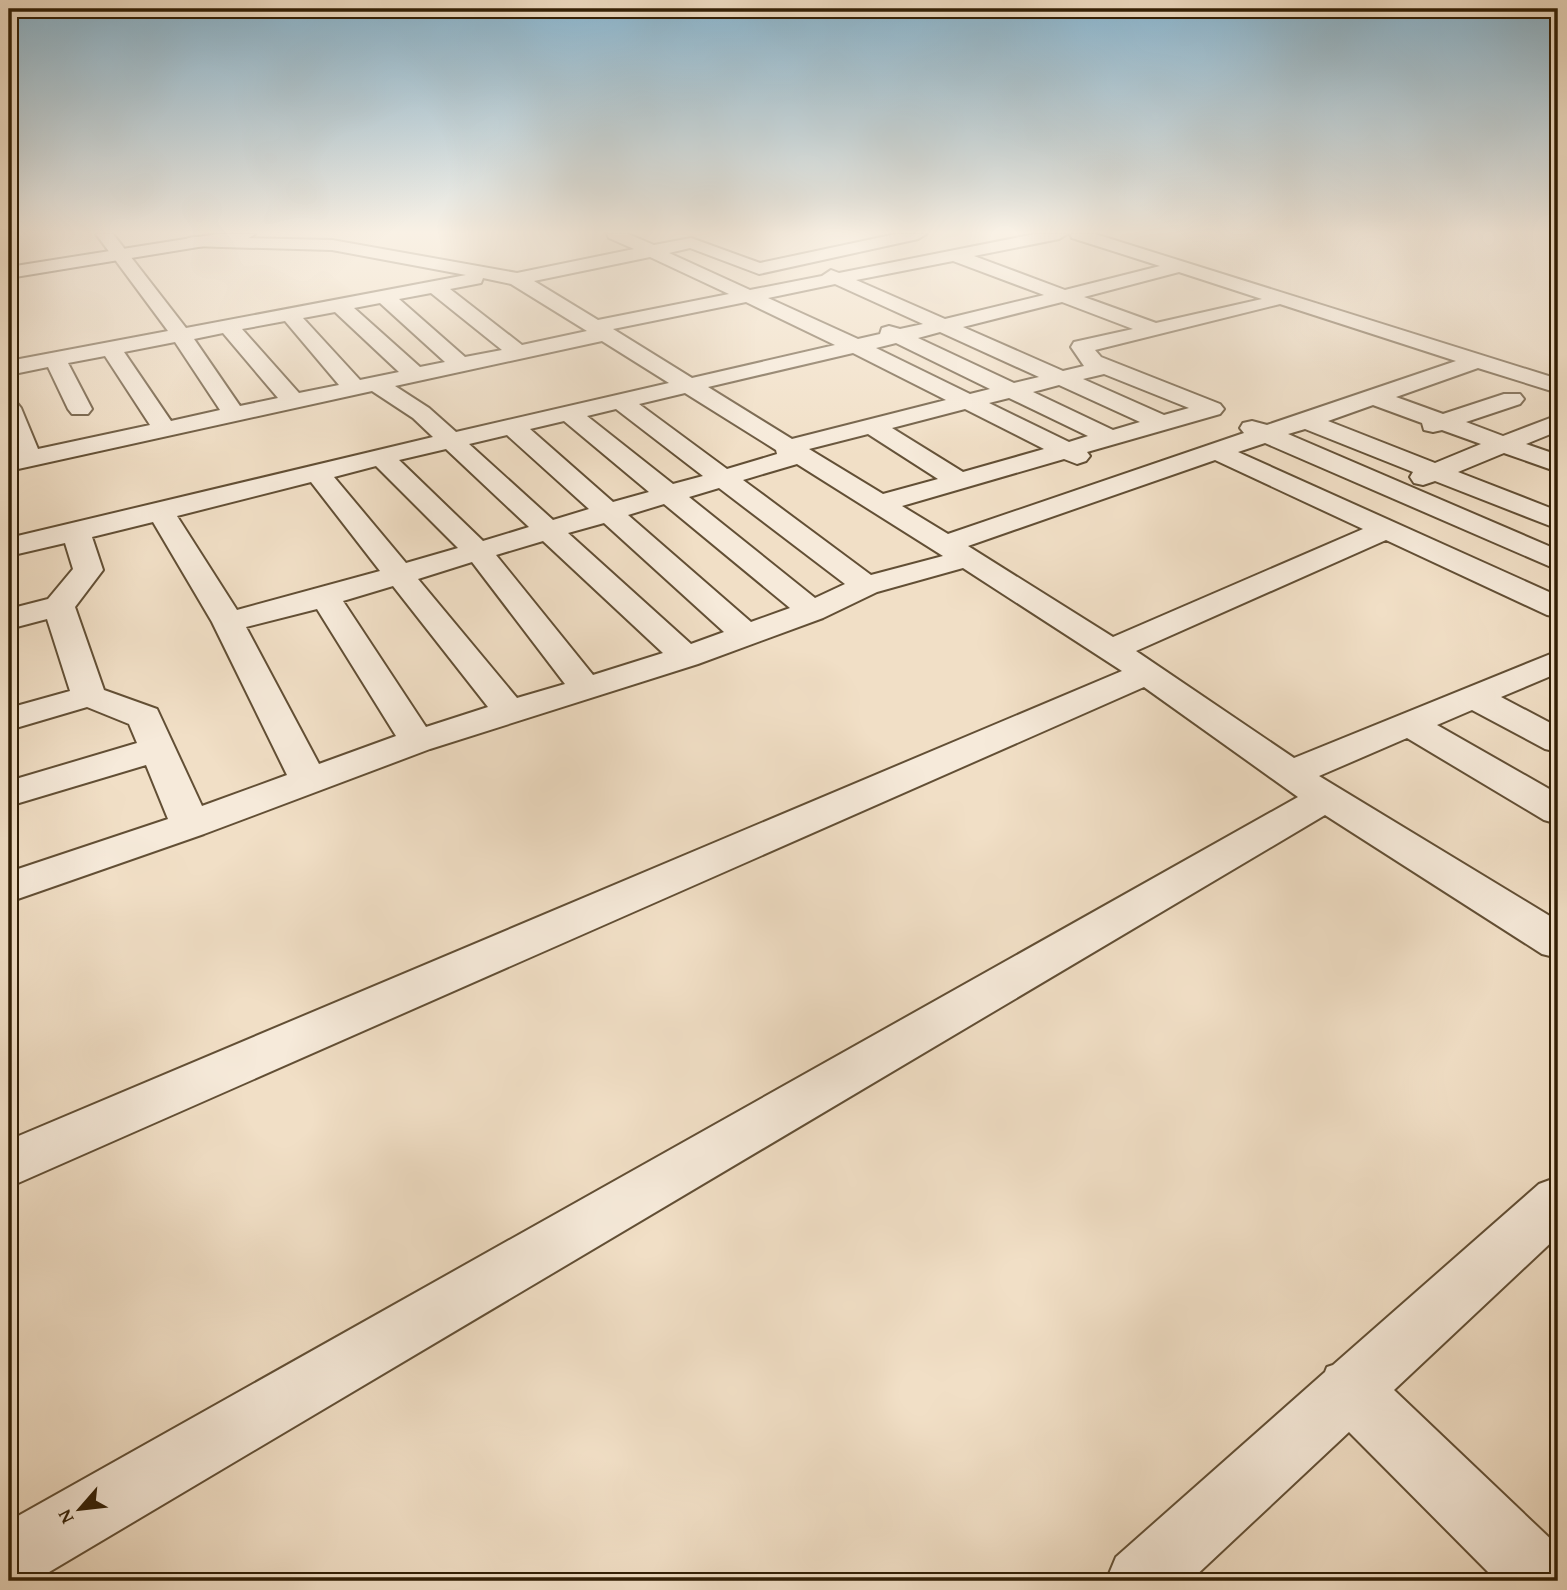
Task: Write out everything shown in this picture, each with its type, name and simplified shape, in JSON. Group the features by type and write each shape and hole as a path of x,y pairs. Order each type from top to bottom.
{"street":[{"path":"161,308 235,415"},
{"path":"9,368 321,308"},
{"path":"343,308 416,375"},
{"path":"398,308 461,365"},
{"path":"462,308 519,353"},
{"path":"560,308 956,551 1147,673 1307,786 1558,942"},
{"path":"9,408 19,461 519,353 697,308"},
{"path":"776,308 970,401 1067,450 1122,483"},
{"path":"903,308 1162,423"},
{"path":"959,308 1016,331"},
{"path":"9,547 76,533 380,457 690,387 1007,308"},
{"path":"1033,308 1062,320"},
{"path":"1126,308 1156,319 1196,321 1248,308"},
{"path":"1229,308 1237,311"},
{"path":"1312,308 1558,386"},
{"path":"289,314 365,386 421,413 686,657"},
{"path":"863,319 1111,438"},
{"path":"1099,364 1082,347 1113,340 1156,319"},
{"path":"228,326 293,402"},
{"path":"1088,330 1113,340"},
{"path":"110,348 165,430"},
{"path":"1067,352 1212,409 1558,561"},
{"path":"55,359 98,444"},
{"path":"9,887 190,825 417,741 686,657 812,611 866,586 1122,483 1478,361"},
{"path":"788,447 1063,377 1099,364"},
{"path":"1438,375 1558,415"},
{"path":"1374,397 1558,464"},
{"path":"1376,449 1441,421 1513,399"},
{"path":"622,402 866,586"},
{"path":"879,503 1212,409"},
{"path":"570,414 812,611"},
{"path":"1305,420 1558,521"},
{"path":"1344,509 1558,422"},
{"path":"872,426 960,481"},
{"path":"513,427 746,635"},
{"path":"228,622 325,597 790,458 788,447"},
{"path":"1216,451 1558,608"},
{"path":"380,457 478,552 586,688"},
{"path":"1501,499 1558,472"},
{"path":"317,473 510,712"},
{"path":"161,512 228,622 309,781"},
{"path":"1111,650 1386,529"},
{"path":"1521,545 1558,531"},
{"path":"9,619 59,606 88,570 76,533"},
{"path":"325,597 417,741"},
{"path":"59,606 89,696"},
{"path":"9,1558 1410,724 1474,697 1552,670"},
{"path":"9,1164 1147,673"},
{"path":"9,719 89,696 144,717 190,825"},
{"path":"1474,697 1558,741"},
{"path":"1410,724 1558,811"},
{"path":"9,794 157,749"},
{"path":"1140,1581 1349,1389 1552,1217"},
{"path":"1349,1389 1543,1572"}]}
